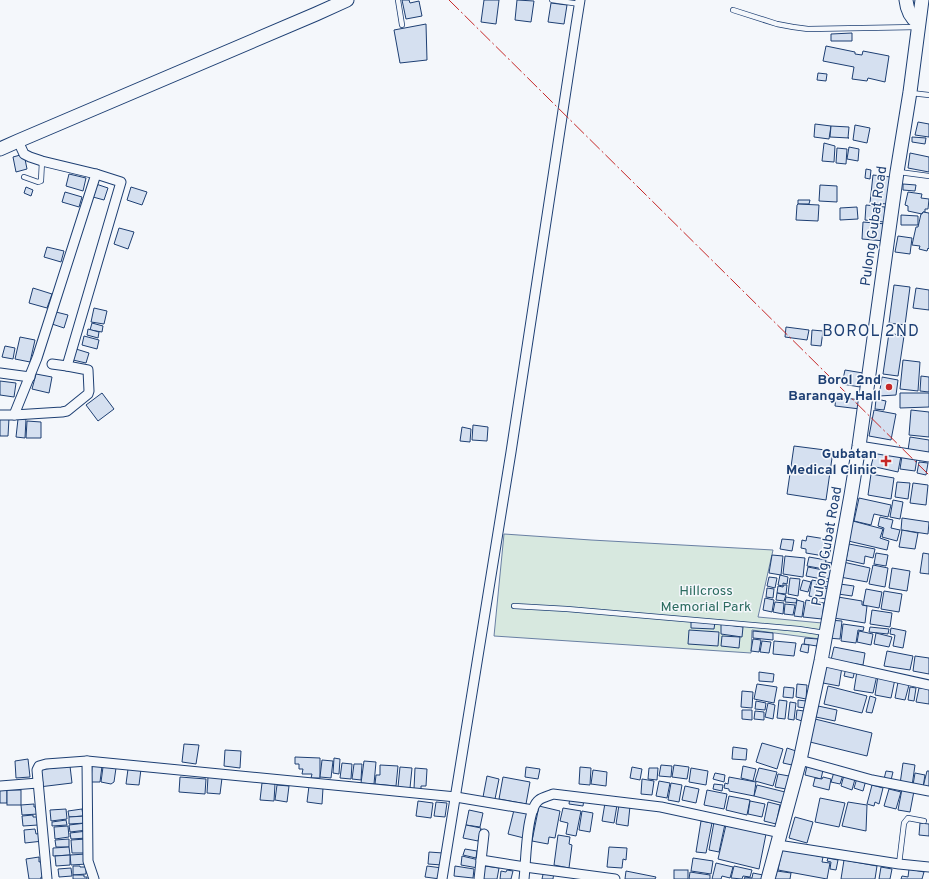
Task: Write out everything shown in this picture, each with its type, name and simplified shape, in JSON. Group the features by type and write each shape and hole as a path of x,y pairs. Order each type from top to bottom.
{"main road":[{"path":"0,149 347,0"},
{"path":"906,0 906,5 910,16 918,25"},
{"name":"Pulong Gubat Road","path":"768,879 780,839 800,760 821,661 842,548 859,446 922,0"}],"street":[{"path":"442,879 511,452 580,2"},
{"path":"18,141 24,154 30,157 96,174 120,182 67,366"},
{"path":"14,415 30,377 96,174"},
{"path":"0,415 67,411 88,394 88,370 52,364"},
{"path":"0,373 30,377"},
{"path":"859,446 929,457"},
{"path":"821,661 929,685"},
{"path":"800,760 872,780 929,791"},
{"path":"87,761 88,861 94,879"},
{"path":"47,879 37,770 39,766 46,764 87,761 456,797 533,810"},
{"path":"0,786 38,783"},
{"path":"524,879 527,837 533,810 538,801 553,794 661,807 780,839 899,864 929,867"},
{"path":"479,879 484,834"},
{"path":"481,860 615,879"}],"lane":[{"path":"398,0 402,25"},
{"path":"552,0 580,2"},
{"path":"733,10 793,28 808,29 918,25"},
{"path":"910,92 929,95"},
{"path":"24,177 38,182 41,181 42,161"},
{"path":"897,172 929,176"},
{"path":"514,606 567,609 799,629 826,634"},
{"path":"899,864 904,823 908,818 924,821"}],"green space":[{"name":"Hillcross Memorial Park","path":"504,534 773,550 758,617 822,623 820,639 752,630 751,653 494,636"}],"building":[{"path":"402,0 409,0 410,3 419,1 422,16 406,19"},
{"path":"484,0 499,0 496,24 481,22"},
{"path":"517,0 534,1 531,22 515,20"},
{"path":"551,3 567,5 564,24 548,22"},
{"path":"426,24 427,60 400,63 394,30"},
{"path":"852,33 852,41 831,41 831,34"},
{"path":"826,46 855,52 855,54 862,55 863,51 889,56 885,82 868,78 867,81 852,79 854,67 823,61"},
{"path":"818,73 827,74 826,81 817,80"},
{"path":"918,122 929,124 929,137 915,135"},
{"path":"815,124 831,126 829,139 814,137"},
{"path":"855,125 870,128 867,143 853,140"},
{"path":"831,126 849,127 848,138 830,137"},
{"path":"912,137 926,138 925,144 912,142"},
{"path":"824,143 835,146 834,162 822,161"},
{"path":"849,147 859,149 858,161 847,159"},
{"path":"837,148 847,149 846,164 836,163"},
{"path":"910,153 929,157 929,172 908,168"},
{"path":"24,154 27,169 16,172 13,157"},
{"path":"866,169 871,170 870,179 865,178"},
{"path":"69,174 86,178 83,191 66,186"},
{"path":"873,175 891,177 888,204 870,203"},
{"path":"96,184 108,188 104,200 93,197"},
{"path":"903,184 916,185 915,191 903,190"},
{"path":"820,185 837,186 837,202 819,201"},
{"path":"26,187 33,190 31,196 24,193"},
{"path":"131,187 147,192 142,205 127,200"},
{"path":"65,192 82,197 79,207 62,202"},
{"path":"908,192 922,194 921,198 929,199 928,209 925,209 925,212 922,214 908,211 908,206 905,205"},
{"path":"798,200 810,200 809,204 798,204"},
{"path":"798,204 819,205 818,221 796,220"},
{"path":"866,205 885,207 884,222 865,220"},
{"path":"857,207 858,219 840,220 840,208"},
{"path":"923,212 929,213 929,249 928,248 927,251 919,249 920,246 912,245 916,227 918,227 921,214"},
{"path":"901,215 918,216 918,225 901,225"},
{"path":"863,222 886,224 885,241 862,239"},
{"path":"119,228 134,232 128,249 114,244"},
{"path":"898,236 912,238 910,254 895,252"},
{"path":"47,247 64,251 61,262 44,257"},
{"path":"894,285 910,287 905,325 889,323"},
{"path":"33,288 52,294 47,308 29,303"},
{"path":"916,288 929,290 929,310 913,308"},
{"path":"94,308 107,311 104,324 91,322"},
{"path":"56,312 68,315 64,328 52,324"},
{"path":"92,323 103,326 102,332 90,330"},
{"path":"786,327 809,330 807,340 785,337"},
{"path":"88,329 99,332 98,338 87,335"},
{"path":"812,330 823,331 821,346 811,345"},
{"path":"889,333 904,336 898,376 883,374"},
{"path":"84,336 99,340 97,349 82,345"},
{"path":"20,337 35,340 30,362 15,359"},
{"path":"5,346 15,348 13,359 2,357"},
{"path":"76,349 89,353 86,363 73,360"},
{"path":"903,360 920,362 918,391 900,389"},
{"path":"845,370 863,373 860,387 842,384"},
{"path":"36,374 52,377 49,393 32,389"},
{"path":"921,376 929,377 929,392 920,391"},
{"name":"Borol 2nd Barangay Hall","path":"882,377 898,380 896,395 879,396"},
{"path":"0,381 16,383 14,397 0,395"},
{"path":"102,393 114,409 98,421 86,405"},
{"path":"900,393 929,393 929,407 900,408"},
{"path":"836,397 861,400 860,409 835,406"},
{"path":"876,399 886,401 884,410 875,409"},
{"path":"874,410 896,414 891,440 869,436"},
{"path":"911,410 929,412 929,437 909,435"},
{"path":"0,418 9,418 8,436 0,436"},
{"path":"18,419 26,419 25,438 16,437"},
{"path":"27,421 41,422 41,438 26,438"},
{"path":"473,425 488,427 487,441 472,440"},
{"path":"462,427 471,429 470,442 460,441"},
{"path":"910,437 929,440 929,454 908,450"},
{"path":"794,446 833,451 826,500 787,494"},
{"name":"Gubatan Medical Clinic","path":"875,451 901,456 898,472 871,466"},
{"path":"902,456 917,458 915,471 900,469"},
{"path":"919,462 928,463 926,475 917,473"},
{"path":"871,474 894,478 891,499 868,495"},
{"path":"897,482 910,483 908,499 895,497"},
{"path":"913,483 928,485 926,505 910,503"},
{"path":"859,498 891,505 888,517 874,514 871,525 854,521"},
{"path":"893,500 903,502 900,519 890,517"},
{"path":"880,517 893,520 891,528 900,530 897,541 882,537 884,528 878,526"},
{"path":"902,518 929,522 928,534 901,530"},
{"path":"849,520 883,529 880,538 889,541 887,550 844,540"},
{"path":"902,530 918,533 915,549 899,547"},
{"path":"807,536 832,540 830,553 825,552 824,556 806,553 806,549 801,548 802,540 806,541"},
{"path":"782,539 794,540 792,551 780,549"},
{"path":"849,544 875,549 873,558 865,556 864,564 846,560"},
{"path":"876,553 888,555 886,566 874,564"},
{"path":"923,553 929,554 929,574 920,573"},
{"path":"772,555 783,556 781,575 769,573"},
{"path":"785,556 805,558 803,577 783,574"},
{"path":"809,557 826,560 824,569 807,566"},
{"path":"826,562 832,563 829,579 823,578"},
{"path":"843,562 870,568 867,582 840,577"},
{"path":"873,565 888,568 885,587 869,584"},
{"path":"808,567 823,570 822,579 806,576"},
{"path":"892,568 910,571 907,591 889,588"},
{"path":"780,575 788,577 787,584 783,583 783,586 778,585"},
{"path":"769,577 777,578 775,588 767,586"},
{"path":"790,578 800,579 798,596 788,594"},
{"path":"803,580 811,582 808,592 800,590"},
{"path":"812,580 817,581 816,586 829,589 826,599 809,596"},
{"path":"819,580 829,582 829,587 818,586"},
{"path":"840,584 854,586 852,596 838,594"},
{"path":"784,585 787,585 786,594 777,593 778,586 783,587"},
{"path":"767,588 774,589 773,598 766,597"},
{"path":"866,589 882,592 879,608 863,605"},
{"path":"884,591 902,594 899,612 881,609"},
{"path":"777,593 786,595 784,601 776,600"},
{"path":"786,597 797,599 796,603 785,602"},
{"path":"838,597 862,601 862,605 867,606 865,623 834,618"},
{"path":"765,598 774,600 772,612 763,610"},
{"path":"797,600 804,602 802,617 794,616"},
{"path":"806,600 824,603 822,619 803,617"},
{"path":"775,602 784,603 783,614 773,612"},
{"path":"785,604 795,605 793,615 784,614"},
{"path":"872,610 892,613 890,627 870,624"},
{"path":"691,620 715,622 714,629 691,628"},
{"path":"829,620 842,621 840,639 828,638"},
{"path":"721,624 743,627 742,637 721,634"},
{"path":"843,624 864,627 863,631 858,630 856,643 841,641"},
{"path":"870,627 889,629 888,634 869,632"},
{"path":"891,628 906,631 903,648 893,646 895,635 890,634"},
{"path":"689,630 719,632 718,646 688,644"},
{"path":"753,631 773,633 773,640 753,638"},
{"path":"859,631 873,634 871,645 857,642"},
{"path":"876,633 892,637 889,647 874,644"},
{"path":"722,636 740,637 739,648 721,646"},
{"path":"805,638 818,639 817,646 804,644"},
{"path":"753,639 761,640 759,652 751,651"},
{"path":"762,641 771,642 769,653 760,652"},
{"path":"774,641 796,643 794,656 773,654"},
{"path":"802,644 809,645 808,653 800,651"},
{"path":"834,647 865,653 863,665 831,660"},
{"path":"887,651 913,656 910,670 884,666"},
{"path":"915,656 929,658 929,674 913,671"},
{"path":"826,665 842,667 839,686 823,683"},
{"path":"846,668 855,670 853,678 844,676"},
{"path":"857,671 877,675 873,693 854,690"},
{"path":"759,672 774,674 773,682 759,681"},
{"path":"878,676 895,679 891,698 875,695"},
{"path":"898,682 909,685 905,700 895,698"},
{"path":"757,684 777,687 774,703 754,699"},
{"path":"797,684 807,685 806,699 796,697"},
{"path":"828,686 867,696 862,713 824,704"},
{"path":"784,687 794,688 793,698 783,697"},
{"path":"910,687 916,688 914,701 908,700"},
{"path":"919,688 929,689 929,704 916,702"},
{"path":"742,691 753,692 752,708 741,707"},
{"path":"870,696 876,698 872,713 866,712"},
{"path":"779,700 787,701 785,719 777,718"},
{"path":"798,700 806,701 805,708 798,707"},
{"path":"756,701 766,703 765,710 755,709"},
{"path":"790,702 796,703 794,720 788,719"},
{"path":"768,703 775,705 773,719 765,717"},
{"path":"818,706 837,710 835,721 816,717"},
{"path":"742,710 752,710 752,720 742,719"},
{"path":"797,710 804,711 802,721 796,719"},
{"path":"755,711 764,712 764,720 754,719"},
{"path":"815,719 872,733 867,756 810,742"},
{"path":"762,743 783,749 777,769 756,762"},
{"path":"184,744 199,745 196,764 182,762"},
{"path":"733,747 747,749 746,760 732,759"},
{"path":"787,748 796,751 792,765 783,763"},
{"path":"225,750 241,751 240,768 224,766"},
{"path":"295,757 320,758 320,778 311,778 312,774 302,774 303,769 299,769 299,764 295,764"},
{"path":"334,758 340,759 339,774 333,773"},
{"path":"28,759 30,777 16,778 15,761"},
{"path":"322,760 333,761 331,778 320,777"},
{"path":"364,761 376,762 374,784 361,783"},
{"path":"342,763 352,764 351,779 340,778"},
{"path":"903,763 915,765 912,786 900,784"},
{"path":"354,764 362,764 361,780 352,779"},
{"path":"380,765 398,766 396,786 375,784 376,775 380,775"},
{"path":"661,765 672,766 671,777 659,776"},
{"path":"674,765 689,767 687,779 672,777"},
{"path":"70,766 72,783 39,787 37,770"},
{"path":"92,766 102,766 100,782 91,782"},
{"path":"743,766 756,769 753,781 741,778"},
{"path":"807,766 823,770 821,779 805,775"},
{"path":"103,767 116,768 114,782 111,784 101,782"},
{"path":"400,767 412,768 410,788 398,787"},
{"path":"526,767 540,769 538,779 525,777"},
{"path":"580,767 591,768 590,785 579,784"},
{"path":"632,767 642,769 640,780 630,778"},
{"path":"415,768 427,769 426,786 421,786 421,789 414,789"},
{"path":"649,768 658,768 657,780 648,779"},
{"path":"691,768 708,771 706,785 689,782"},
{"path":"759,768 777,772 773,786 755,781"},
{"path":"128,769 141,769 139,785 126,784"},
{"path":"593,770 607,772 606,786 591,784"},
{"path":"886,771 893,772 891,780 884,779"},
{"path":"927,771 929,771 929,788 923,787"},
{"path":"834,772 843,775 840,784 831,782"},
{"path":"715,773 725,775 724,782 713,779"},
{"path":"915,773 925,775 923,787 913,785"},
{"path":"778,774 789,776 786,789 775,787"},
{"path":"844,775 855,779 852,790 841,786"},
{"path":"487,776 499,779 495,799 483,797"},
{"path":"180,777 206,779 205,794 179,792"},
{"path":"208,777 222,778 220,794 207,793"},
{"path":"503,777 530,782 526,804 499,799"},
{"path":"729,777 756,782 754,796 729,791 729,789 724,788 725,783 728,784"},
{"path":"823,777 831,779 829,790 813,786 815,778 822,779"},
{"path":"857,778 866,780 863,791 854,788"},
{"path":"642,779 654,781 652,795 641,794"},
{"path":"659,781 670,783 667,798 656,796"},
{"path":"262,783 275,784 274,801 260,800"},
{"path":"671,783 682,785 679,802 668,800"},
{"path":"714,784 723,785 722,791 713,789"},
{"path":"277,785 289,786 287,802 275,800"},
{"path":"757,785 785,792 782,803 754,796"},
{"path":"872,785 883,788 879,804 875,802 874,806 867,804"},
{"path":"309,786 323,788 322,804 307,802"},
{"path":"685,786 699,789 696,803 682,800"},
{"path":"0,789 7,790 7,803 0,803"},
{"path":"889,789 901,792 896,809 884,806"},
{"path":"902,789 914,791 910,812 898,810"},
{"path":"7,790 21,790 21,805 7,805"},
{"path":"707,790 727,794 724,809 704,805"},
{"path":"729,796 750,800 747,815 726,810"},
{"path":"570,797 584,799 583,806 569,804"},
{"path":"820,798 845,803 839,827 815,822"},
{"path":"418,801 433,803 431,818 416,816"},
{"path":"750,801 765,804 762,817 748,814"},
{"path":"436,802 447,803 445,817 434,816"},
{"path":"768,802 780,805 776,824 764,821"},
{"path":"848,802 867,805 866,831 842,826"},
{"path":"605,803 617,805 614,823 602,821"},
{"path":"34,804 34,807 37,807 38,814 22,815 21,805"},
{"path":"619,805 630,806 628,826 616,824"},
{"path":"539,806 560,811 555,838 549,837 548,844 532,841"},
{"path":"563,808 581,811 576,836 566,834 568,823 560,821"},
{"path":"66,809 67,819 51,821 50,810"},
{"path":"82,809 83,816 69,817 68,811"},
{"path":"469,810 483,813 480,827 466,825"},
{"path":"514,810 529,814 524,838 508,834"},
{"path":"582,811 593,813 590,832 579,830"},
{"path":"33,815 33,817 38,817 38,825 23,826 22,816"},
{"path":"85,816 86,823 69,824 69,817"},
{"path":"795,817 813,822 807,843 789,838"},
{"path":"66,820 67,825 52,826 52,822"},
{"path":"701,821 712,823 706,853 696,852"},
{"path":"714,822 725,824 719,852 709,850"},
{"path":"86,823 87,830 70,832 69,825"},
{"path":"920,823 929,824 929,836 919,835"},
{"path":"466,825 481,828 478,841 463,838"},
{"path":"726,825 766,834 759,869 718,859"},
{"path":"68,826 69,837 55,839 54,827"},
{"path":"35,829 36,834 42,833 43,841 25,843 24,830"},
{"path":"87,831 87,838 71,839 70,833"},
{"path":"558,835 570,837 569,844 572,845 569,868 554,865"},
{"path":"69,839 69,847 56,847 55,840"},
{"path":"86,839 87,853 72,853 71,840"},
{"path":"69,847 70,855 53,856 53,848"},
{"path":"609,847 627,848 626,860 623,859 622,868 607,867"},
{"path":"465,849 477,851 476,858 463,855"},
{"path":"782,849 823,857 822,862 830,863 827,879 778,870"},
{"path":"429,852 443,853 442,865 428,864"},
{"path":"86,854 87,864 71,865 70,855"},
{"path":"70,855 70,865 56,866 55,856"},
{"path":"462,856 479,860 478,868 461,865"},
{"path":"39,857 39,862 44,861 46,877 41,877 41,879 29,879 26,859"},
{"path":"693,858 713,861 711,874 691,871"},
{"path":"828,858 838,860 836,870 830,869 831,862 827,861"},
{"path":"844,860 877,866 875,879 841,879"},
{"path":"716,863 733,867 730,878 722,876 721,879 712,879"},
{"path":"73,866 86,867 86,874 73,875"},
{"path":"427,866 442,868 440,879 425,877"},
{"path":"455,866 474,869 473,878 454,876"},
{"path":"485,866 499,868 497,879 482,879"},
{"path":"734,866 752,870 750,877 743,876 742,879 731,878"},
{"path":"881,867 892,869 890,879 879,879"},
{"path":"71,868 72,876 59,877 58,869"},
{"path":"909,869 924,872 922,879 901,879 902,876 908,877"},
{"path":"507,870 513,871 511,879 500,879 501,871 506,872"},
{"path":"544,870 554,872 553,879 542,879"},
{"path":"674,870 688,870 688,879 674,879"},
{"path":"626,871 656,877 655,879 625,879"},
{"path":"777,871 791,873 790,879 775,879"},
{"path":"690,872 710,875 710,879 689,879"},
{"path":"753,873 763,875 762,879 744,879 745,877 752,878"},
{"path":"73,875 84,875 87,879 73,879"}],"power":[{"path":"449,0 929,475"}],"place":[{"name":"Borol 2nd Barangay Hall","path":"889,387"},
{"name":"Gubatan Medical Clinic","path":"886,461"}],"district":[{"name":"BOROL 2ND","path":"871,330"}]}
